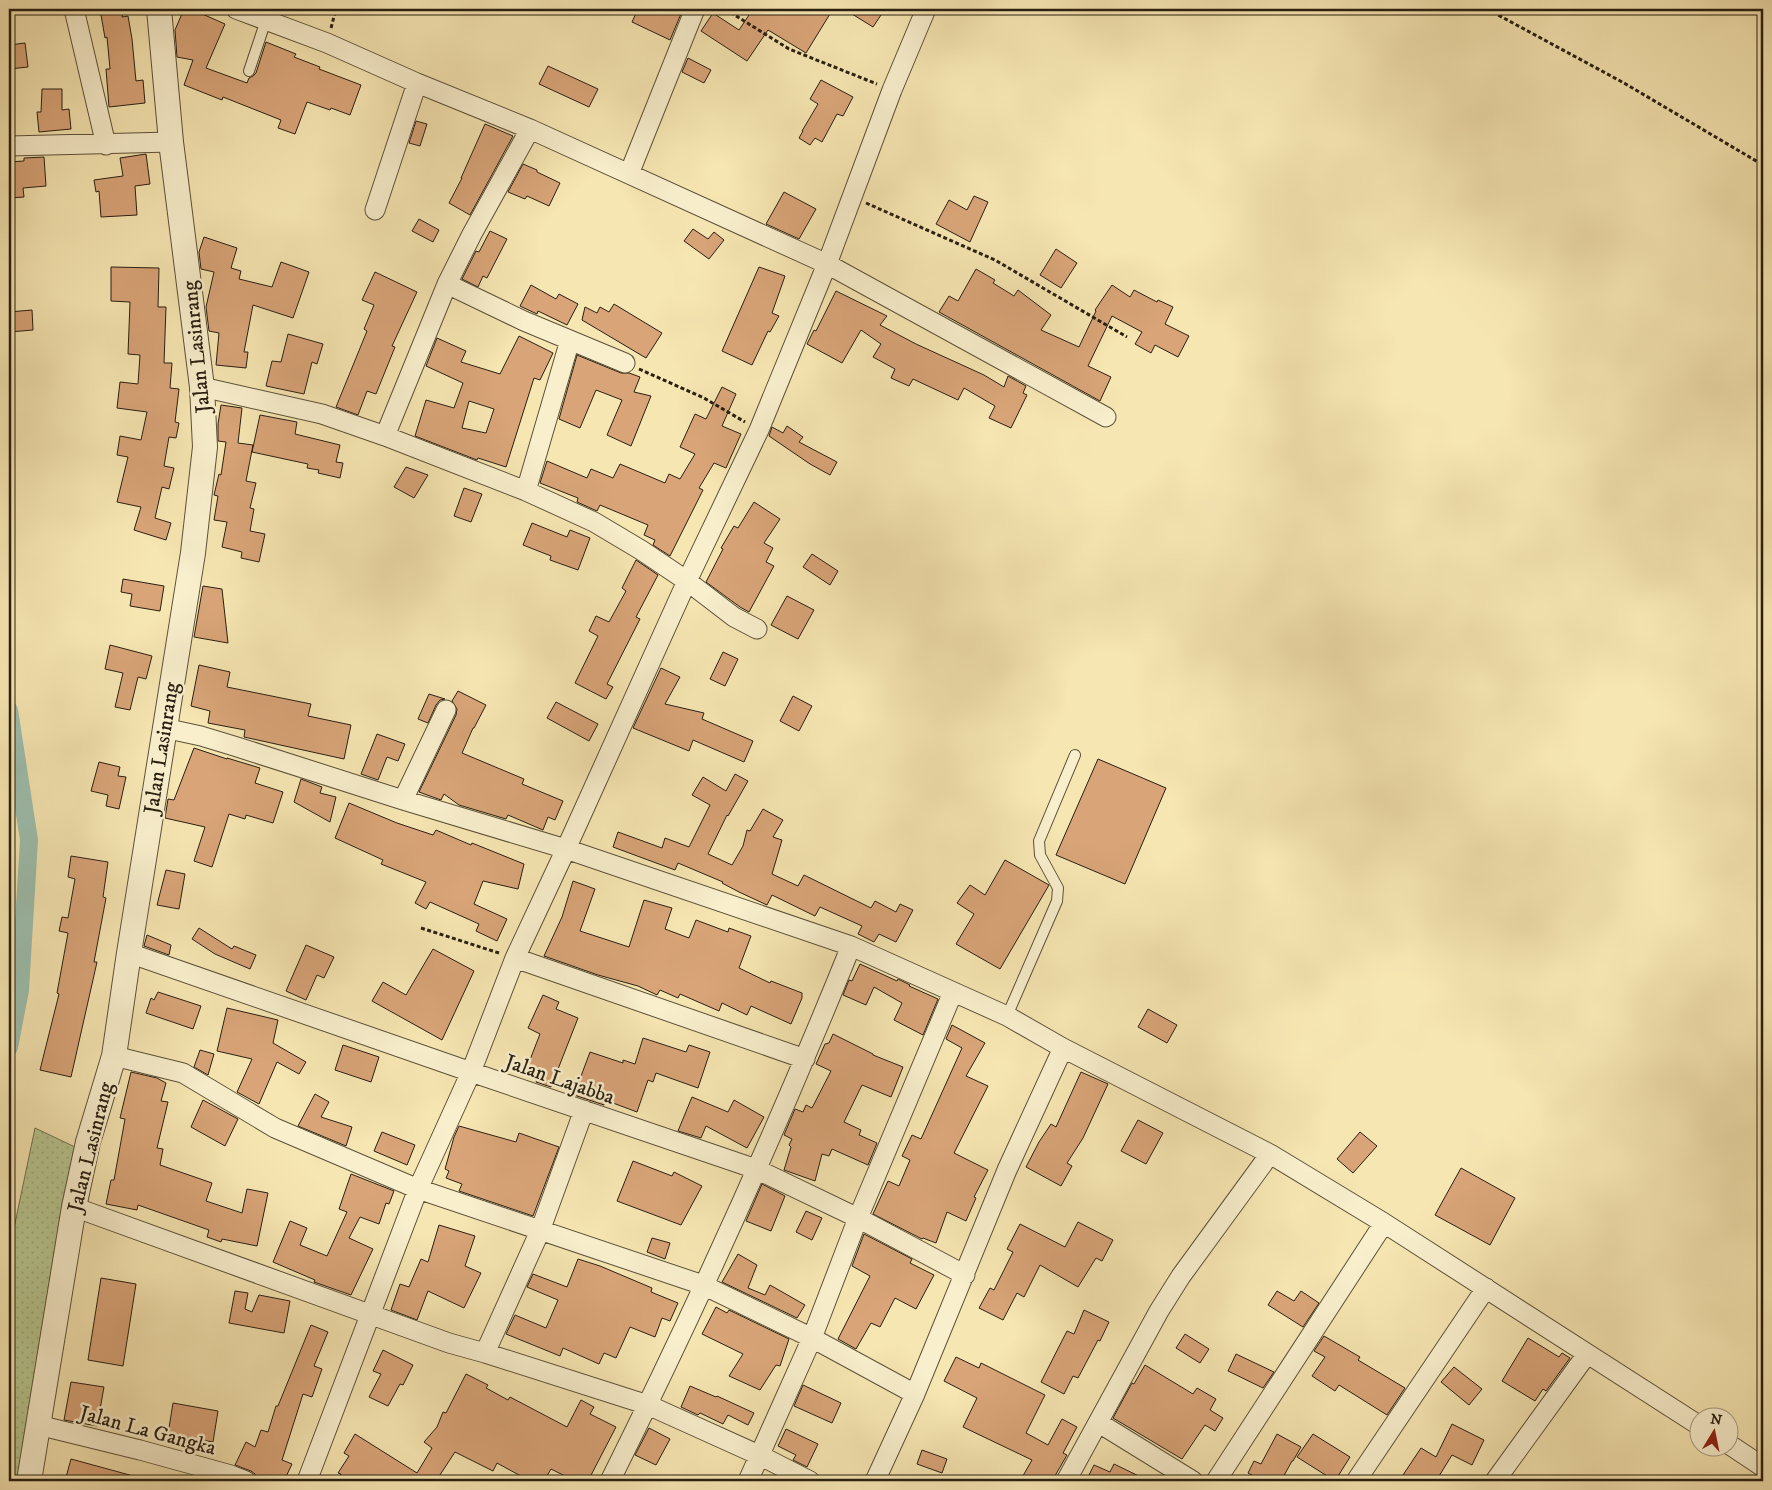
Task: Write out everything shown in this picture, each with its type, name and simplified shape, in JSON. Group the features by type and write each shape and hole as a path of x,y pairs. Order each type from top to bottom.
{"street":[{"path":"74,9 106,145"},
{"name":"Jalan Lasinrang","path":"29,1481 74,1206 88,1142 114,1056 193,553 205,447 202,387 171,142 159,9"},
{"path":"236,9 327,43 418,83 530,128 827,264 1106,417"},
{"path":"629,174 695,9"},
{"path":"307,1481 418,1189 471,1072 515,958 687,581 759,430 827,264 892,90 926,9"},
{"path":"375,210 418,83"},
{"path":"385,436 447,284 530,128"},
{"path":"9,146 171,142"},
{"path":"447,284 524,320 625,362"},
{"path":"526,491 570,340"},
{"path":"202,387 322,414 385,436 526,491 594,522 641,550 687,581 719,607 756,629"},
{"path":"403,800 446,710"},
{"path":"164,728 201,736 566,849 850,946 1006,1016 1063,1048 1270,1154 1384,1223 1690,1420"},
{"path":"610,1481 648,1405 756,1169 805,1059 850,946"},
{"name":"Jalan Lajabba","path":"129,953 756,1169 858,1218 965,1275"},
{"path":"515,958 805,1059"},
{"path":"748,1481 761,1456 812,1338 858,1218 953,992"},
{"path":"875,1481 915,1394 1007,1170 1063,1048"},
{"path":"114,1056 183,1073 275,1128 418,1189 703,1285 812,1338 915,1394"},
{"path":"486,1353 540,1231 584,1110"},
{"path":"1066,1481 1159,1311 1270,1154"},
{"path":"74,1206 448,1343 486,1353 648,1405 761,1456 810,1481"},
{"path":"1216,1481 1384,1223"},
{"path":"1356,1481 1486,1288"},
{"path":"1495,1481 1587,1354"},
{"path":"1099,1423 1189,1480"},
{"name":"Jalan La Gangka","path":"38,1425 140,1450 231,1475 246,1481"},
{"path":"1740,1452 1763,1467"}],"lane":[{"path":"249,71 266,20"},
{"path":"1006,1016 1057,901 1058,888 1040,855 1039,842 1075,755"}],"path":[{"path":"726,9 789,49 892,90"},
{"path":"1486,9 1624,83 1763,165"},
{"path":"852,196 995,260 1127,337"},
{"path":"625,362 704,398 759,430"},
{"path":"421,928 515,958"}],"green space":[{"path":"35,1128 94,1156 35,1481 9,1481 9,1252"}],"building":[{"path":"100,9 124,9 122,17 128,16 136,81 143,80 145,103 109,107 106,69 110,69 107,37 105,38"},
{"path":"184,9 191,9 225,24 206,68 247,83 249,78 256,73 266,42 296,54 294,57 320,67 319,69 361,85 350,115 307,102 295,134 278,128 281,120 223,97 222,100 184,85 193,60 177,57 175,30"},
{"path":"638,9 683,9 670,40 632,22"},
{"path":"753,9 833,9 806,53 768,30 747,61 701,31 713,13 739,30"},
{"path":"844,9 885,9 873,27"},
{"path":"25,43 28,67 9,69 9,45"},
{"path":"688,58 711,70 704,83 682,72"},
{"path":"548,66 598,89 589,107 539,84"},
{"path":"821,80 853,97 843,116 837,114 822,142 815,138 810,145 799,138 818,104 810,99"},
{"path":"42,89 62,89 62,110 69,109 71,129 39,132 37,112 41,112"},
{"path":"416,121 427,124 420,146 409,143"},
{"path":"485,124 513,136 470,215 449,203"},
{"path":"146,154 150,184 135,186 137,215 101,217 99,191 96,192 94,180 123,176 120,158"},
{"path":"44,157 46,186 23,188 24,197 9,198 9,162 24,161 24,158"},
{"path":"523,164 560,183 549,206 527,196 525,199 508,192"},
{"path":"784,192 816,209 799,239 766,224"},
{"path":"974,196 988,202 970,242 936,224 949,200 967,210"},
{"path":"419,219 439,230 433,242 412,231"},
{"path":"693,229 708,239 714,232 724,240 709,259 684,241"},
{"path":"490,231 507,239 487,278 483,276 478,287 462,279 476,251 479,252"},
{"path":"204,237 237,248 231,268 241,271 239,279 272,287 281,262 309,272 293,318 253,305 244,352 248,352 246,368 216,365 219,333 209,331 206,307 214,272 201,269 199,252"},
{"path":"1056,249 1077,263 1061,288 1040,275"},
{"path":"111,267 159,268 158,307 166,307 164,363 172,363 170,388 179,389 175,422 179,423 176,438 169,437 164,466 174,468 169,489 162,487 155,518 171,523 166,540 134,530 141,507 117,502 128,457 117,455 120,436 141,440 147,412 117,408 120,382 138,384 140,355 128,354 130,302 111,301"},
{"path":"759,267 785,276 772,313 779,316 770,332 768,331 752,365 722,351"},
{"path":"976,269 995,280 993,283 1014,296 1018,290 1051,315 1041,330 1079,347 1095,310 1112,285 1130,297 1134,290 1157,302 1158,300 1173,307 1165,324 1189,336 1178,357 1155,345 1151,353 1135,344 1142,332 1112,316 1088,366 1111,377 1100,401 939,312 949,296 958,301"},
{"path":"375,272 417,292 392,346 395,347 376,394 367,391 358,415 336,407 367,331 364,329 374,305 362,300"},
{"path":"531,285 556,299 559,294 578,304 567,325 538,311 537,314 520,306"},
{"path":"836,291 887,316 880,325 916,344 984,375 1004,387 1008,376 1026,386 1023,393 1027,395 1011,428 989,418 995,406 964,388 958,400 913,379 909,386 891,378 895,369 873,357 881,344 861,330 842,363 807,344 814,330 816,331"},
{"path":"614,304 662,333 646,358 582,320 585,307 597,313 600,307 609,312"},
{"path":"32,310 33,330 9,332 9,312"},
{"path":"288,334 323,344 317,364 312,362 304,394 266,386 272,361 281,362"},
{"path":"519,336 553,353 540,380 534,378 506,467 478,458 477,460 415,436 426,400 454,408 463,383 426,366 437,338 466,351 461,362 500,374","holes":["469,401 494,409 486,433 462,428"]},
{"path":"577,355 621,373 629,373 640,377 634,392 651,396 631,446 607,435 622,400 596,390 580,428 559,419"},
{"path":"722,387 736,394 722,426 741,434 726,468 714,463 699,488 703,490 670,556 653,545 655,540 644,535 648,525 600,505 597,511 577,502 578,498 540,483 547,461 587,478 591,469 613,478 620,464 665,483 669,474 680,479 695,454 680,447 695,414 706,419"},
{"path":"221,405 242,408 238,443 253,445 246,481 256,483 250,508 254,509 250,531 265,534 259,562 241,558 242,552 222,547 227,522 214,520 218,496 214,495 219,474 221,475 226,442 218,441"},
{"path":"260,415 297,422 295,434 340,445 336,462 343,463 340,478 318,473 319,470 307,468 308,464 252,452"},
{"path":"787,426 803,437 799,442 837,462 830,475 810,464 769,436 772,427 783,433"},
{"path":"406,467 428,475 414,498 394,487"},
{"path":"464,488 482,494 471,522 454,516"},
{"path":"754,502 780,519 764,543 773,548 766,562 774,566 749,612 706,582 723,549 721,548 734,526 738,528"},
{"path":"532,523 567,537 570,530 590,538 578,570 550,560 551,556 523,545"},
{"path":"812,554 838,571 830,585 803,567"},
{"path":"636,560 658,575 636,617 640,619 607,684 613,687 606,699 575,683 598,636 589,631 596,616 609,622 626,591 622,588"},
{"path":"123,579 164,586 160,611 130,606 132,594 121,592"},
{"path":"203,586 222,589 228,643 194,637"},
{"path":"787,596 814,610 798,639 771,625"},
{"path":"110,645 152,656 146,679 138,677 130,710 115,707 123,673 105,669"},
{"path":"723,652 738,659 725,686 710,679"},
{"path":"199,665 230,672 227,687 311,704 308,716 351,725 344,759 244,737 245,730 208,723 210,711 191,706"},
{"path":"661,668 680,677 665,704 704,713 702,719 753,741 744,762 693,740 689,751 633,728"},
{"path":"458,691 486,705 462,753 524,779 522,784 563,801 555,820 548,817 543,830 508,815 506,819 459,805 444,794 441,800 419,792 456,715 457,709 452,701"},
{"path":"429,694 445,699 440,700 436,705 428,723 418,719"},
{"path":"793,696 812,706 799,731 780,721"},
{"path":"556,702 598,724 589,741 547,718"},
{"path":"377,734 405,744 398,761 387,757 378,780 361,774"},
{"path":"194,748 260,768 255,783 283,792 273,823 246,815 245,819 229,814 212,867 194,861 205,827 165,818 168,799 174,800"},
{"path":"1098,759 1166,788 1125,884 1056,855"},
{"path":"99,762 120,767 118,776 126,777 119,809 106,806 108,795 91,791"},
{"path":"735,774 748,781 727,815 708,854 732,865 743,846 747,830 750,831 763,809 783,820 773,837 782,840 772,874 798,886 804,875 871,908 875,901 896,912 900,904 913,910 896,942 879,934 874,942 858,934 862,926 820,907 815,916 772,895 767,905 723,882 678,863 675,870 613,847 618,832 662,848 665,838 689,847 710,805 692,795 703,777 726,791"},
{"path":"301,779 322,787 320,793 336,797 330,822 294,802"},
{"path":"349,803 397,823 433,835 436,830 524,864 518,889 483,881 474,904 507,919 497,941 476,931 479,924 430,902 426,909 415,903 426,882 381,864 383,860 335,838"},
{"path":"71,856 108,862 103,897 106,898 94,962 97,962 71,1077 40,1070 59,994 57,993 68,933 59,931 62,917 68,918 75,879 68,877"},
{"path":"1005,860 1049,885 1000,969 956,944 974,914 957,903 970,885 985,895"},
{"path":"166,870 185,874 179,909 157,905"},
{"path":"573,881 595,889 580,931 629,947 644,900 672,908 665,929 689,938 696,920 728,932 729,928 751,936 739,968 770,983 771,981 802,993 802,998 791,1024 751,1006 747,1015 722,1003 719,1011 680,994 678,998 660,990 657,995 638,986 598,975 544,956 562,917"},
{"path":"199,928 232,949 234,946 256,955 250,969 215,954 192,939"},
{"path":"147,935 171,945 169,955 144,946"},
{"path":"306,945 334,957 324,978 317,975 306,1000 286,991"},
{"path":"433,949 474,971 442,1040 372,1001 383,982 406,995"},
{"path":"860,964 897,981 898,979 938,999 923,1035 894,1020 902,1003 874,987 866,1005 843,995 849,980 852,981"},
{"path":"158,992 201,1006 193,1029 146,1013 151,998 154,1000"},
{"path":"543,995 559,1002 556,1009 578,1018 551,1087 536,1082 539,1075 526,1070 540,1034 528,1028"},
{"path":"227,1008 278,1020 273,1043 306,1062 299,1074 277,1062 259,1104 237,1092 252,1059 217,1051"},
{"path":"1148,1009 1177,1025 1167,1043 1138,1027"},
{"path":"952,1025 985,1043 966,1076 988,1086 954,1153 988,1170 974,1197 976,1198 966,1221 947,1212 936,1243 922,1239 873,1214 888,1181 899,1186 910,1160 902,1156 912,1135 921,1139 962,1048 946,1039"},
{"path":"833,1034 873,1055 903,1067 891,1097 862,1085 844,1122 861,1130 859,1135 877,1143 868,1165 832,1149 829,1156 822,1154 815,1181 784,1170 792,1139 784,1135 795,1109 803,1112 806,1105 812,1108 831,1071 816,1064 825,1044 829,1043"},
{"path":"643,1038 686,1052 689,1045 710,1052 698,1088 656,1073 653,1082 648,1080 637,1112 605,1100 604,1105 574,1095 590,1052 623,1063 623,1060 635,1064"},
{"path":"343,1045 379,1057 371,1082 335,1070"},
{"path":"200,1050 214,1054 208,1075 194,1067"},
{"path":"131,1072 157,1078 166,1083 161,1101 168,1102 157,1148 163,1149 160,1165 212,1183 206,1201 242,1213 247,1189 268,1193 257,1246 222,1239 221,1242 207,1237 209,1230 138,1205 137,1210 106,1204 111,1180 114,1180 125,1119 120,1118"},
{"path":"1081,1072 1108,1084 1083,1138 1067,1163 1072,1166 1061,1186 1026,1167 1051,1124 1056,1127"},
{"path":"315,1094 329,1102 321,1117 352,1127 346,1146 298,1126"},
{"path":"692,1097 728,1112 734,1100 764,1117 747,1148 706,1126 701,1138 678,1131"},
{"path":"203,1100 238,1119 225,1146 191,1127"},
{"path":"1138,1120 1163,1133 1146,1164 1121,1151"},
{"path":"459,1126 516,1142 519,1133 559,1147 533,1216 459,1191 462,1184 446,1178 449,1171 445,1169"},
{"path":"382,1132 415,1145 407,1165 374,1151"},
{"path":"1360,1132 1377,1146 1353,1173 1337,1159"},
{"path":"633,1161 672,1176 674,1172 702,1186 681,1225 617,1201"},
{"path":"1461,1168 1515,1198 1490,1245 1435,1215"},
{"path":"351,1174 394,1191 389,1204 386,1203 379,1224 360,1217 349,1238 373,1249 351,1295 314,1282 315,1280 273,1262 290,1221 307,1228 300,1245 327,1256 347,1212 339,1209"},
{"path":"762,1184 785,1196 771,1231 746,1221"},
{"path":"806,1211 822,1218 812,1240 796,1232"},
{"path":"1078,1222 1113,1240 1102,1261 1096,1258 1078,1287 1040,1265 1024,1297 1017,1293 1003,1320 979,1308 990,1288 994,1290 1013,1252 1007,1249 1020,1224 1065,1247"},
{"path":"439,1225 475,1236 465,1266 481,1273 464,1308 428,1291 417,1320 391,1310 400,1284 409,1287 421,1259 428,1262"},
{"path":"864,1234 912,1259 910,1263 934,1275 916,1309 895,1298 880,1327 871,1323 856,1349 838,1339 870,1276 852,1266"},
{"path":"652,1238 670,1243 665,1259 647,1252"},
{"path":"738,1254 757,1265 748,1288 765,1295 770,1285 805,1305 797,1318 722,1282"},
{"path":"578,1259 600,1266 652,1288 651,1292 678,1303 670,1321 662,1318 655,1337 630,1327 616,1358 604,1353 599,1364 563,1348 560,1356 506,1334 515,1315 546,1328 558,1300 527,1287 533,1274 567,1287"},
{"path":"101,1278 136,1284 123,1366 88,1360"},
{"path":"235,1291 248,1293 245,1309 252,1312 259,1295 290,1301 284,1333 229,1323"},
{"path":"1277,1291 1294,1301 1301,1291 1319,1303 1303,1327 1268,1305"},
{"path":"716,1307 727,1313 729,1310 789,1339 780,1366 776,1365 760,1390 729,1376 743,1354 702,1334"},
{"path":"1084,1310 1109,1322 1078,1378 1073,1376 1064,1394 1041,1382 1067,1331 1074,1334"},
{"path":"311,1325 328,1332 314,1366 322,1369 312,1397 303,1394 282,1460 292,1464 284,1481 257,1480 255,1474 251,1471 235,1465 246,1442 255,1447 261,1430 268,1432 276,1406 278,1406"},
{"path":"1185,1334 1209,1349 1200,1363 1176,1348"},
{"path":"1324,1336 1360,1357 1358,1360 1405,1388 1387,1415 1339,1385 1335,1391 1312,1376 1325,1357 1314,1351"},
{"path":"1528,1338 1559,1357 1562,1353 1570,1358 1546,1391 1543,1389 1535,1401 1502,1381"},
{"path":"383,1350 413,1365 403,1385 400,1384 388,1406 369,1397 381,1374 373,1371"},
{"path":"1236,1354 1274,1372 1263,1388 1228,1371"},
{"path":"956,1357 979,1368 981,1363 1045,1395 1026,1433 1048,1445 1062,1419 1077,1427 1063,1453 1067,1455 1052,1481 1020,1481 1032,1460 963,1427 977,1398 944,1381"},
{"path":"1145,1365 1193,1394 1197,1388 1216,1399 1210,1410 1223,1418 1215,1431 1205,1425 1182,1459 1113,1418 1132,1383 1134,1384"},
{"path":"1454,1367 1482,1389 1469,1405 1441,1382"},
{"path":"466,1374 488,1385 486,1388 508,1400 510,1397 567,1427 581,1400 594,1407 590,1414 616,1427 588,1481 575,1481 551,1469 544,1481 530,1481 497,1463 493,1471 455,1452 436,1481 336,1481 341,1474 338,1473 349,1456 344,1453 355,1434 417,1473 432,1448 424,1442 437,1427 443,1412 446,1413"},
{"path":"71,1382 104,1387 97,1426 64,1420"},
{"path":"803,1385 841,1403 832,1423 794,1406"},
{"path":"690,1386 754,1413 748,1425 728,1415 723,1424 700,1413 698,1415 681,1407"},
{"path":"173,1403 218,1411 213,1442 168,1434"},
{"path":"1452,1424 1484,1440 1472,1465 1452,1455 1436,1481 1399,1481 1421,1448 1436,1457"},
{"path":"649,1428 670,1439 656,1465 635,1455"},
{"path":"786,1429 818,1444 807,1467 793,1460 796,1455 778,1446"},
{"path":"1277,1434 1301,1447 1281,1481 1263,1481 1248,1473 1254,1461 1261,1464"},
{"path":"1313,1434 1350,1457 1335,1481 1297,1457"},
{"path":"922,1450 947,1459 942,1473 917,1464"},
{"path":"71,1459 137,1477 136,1481 65,1481"},
{"path":"1114,1464 1149,1481 1086,1481 1094,1465 1110,1472"}],"waterway":[{"path":"9,710 29,840 20,990 9,1047"}]}
